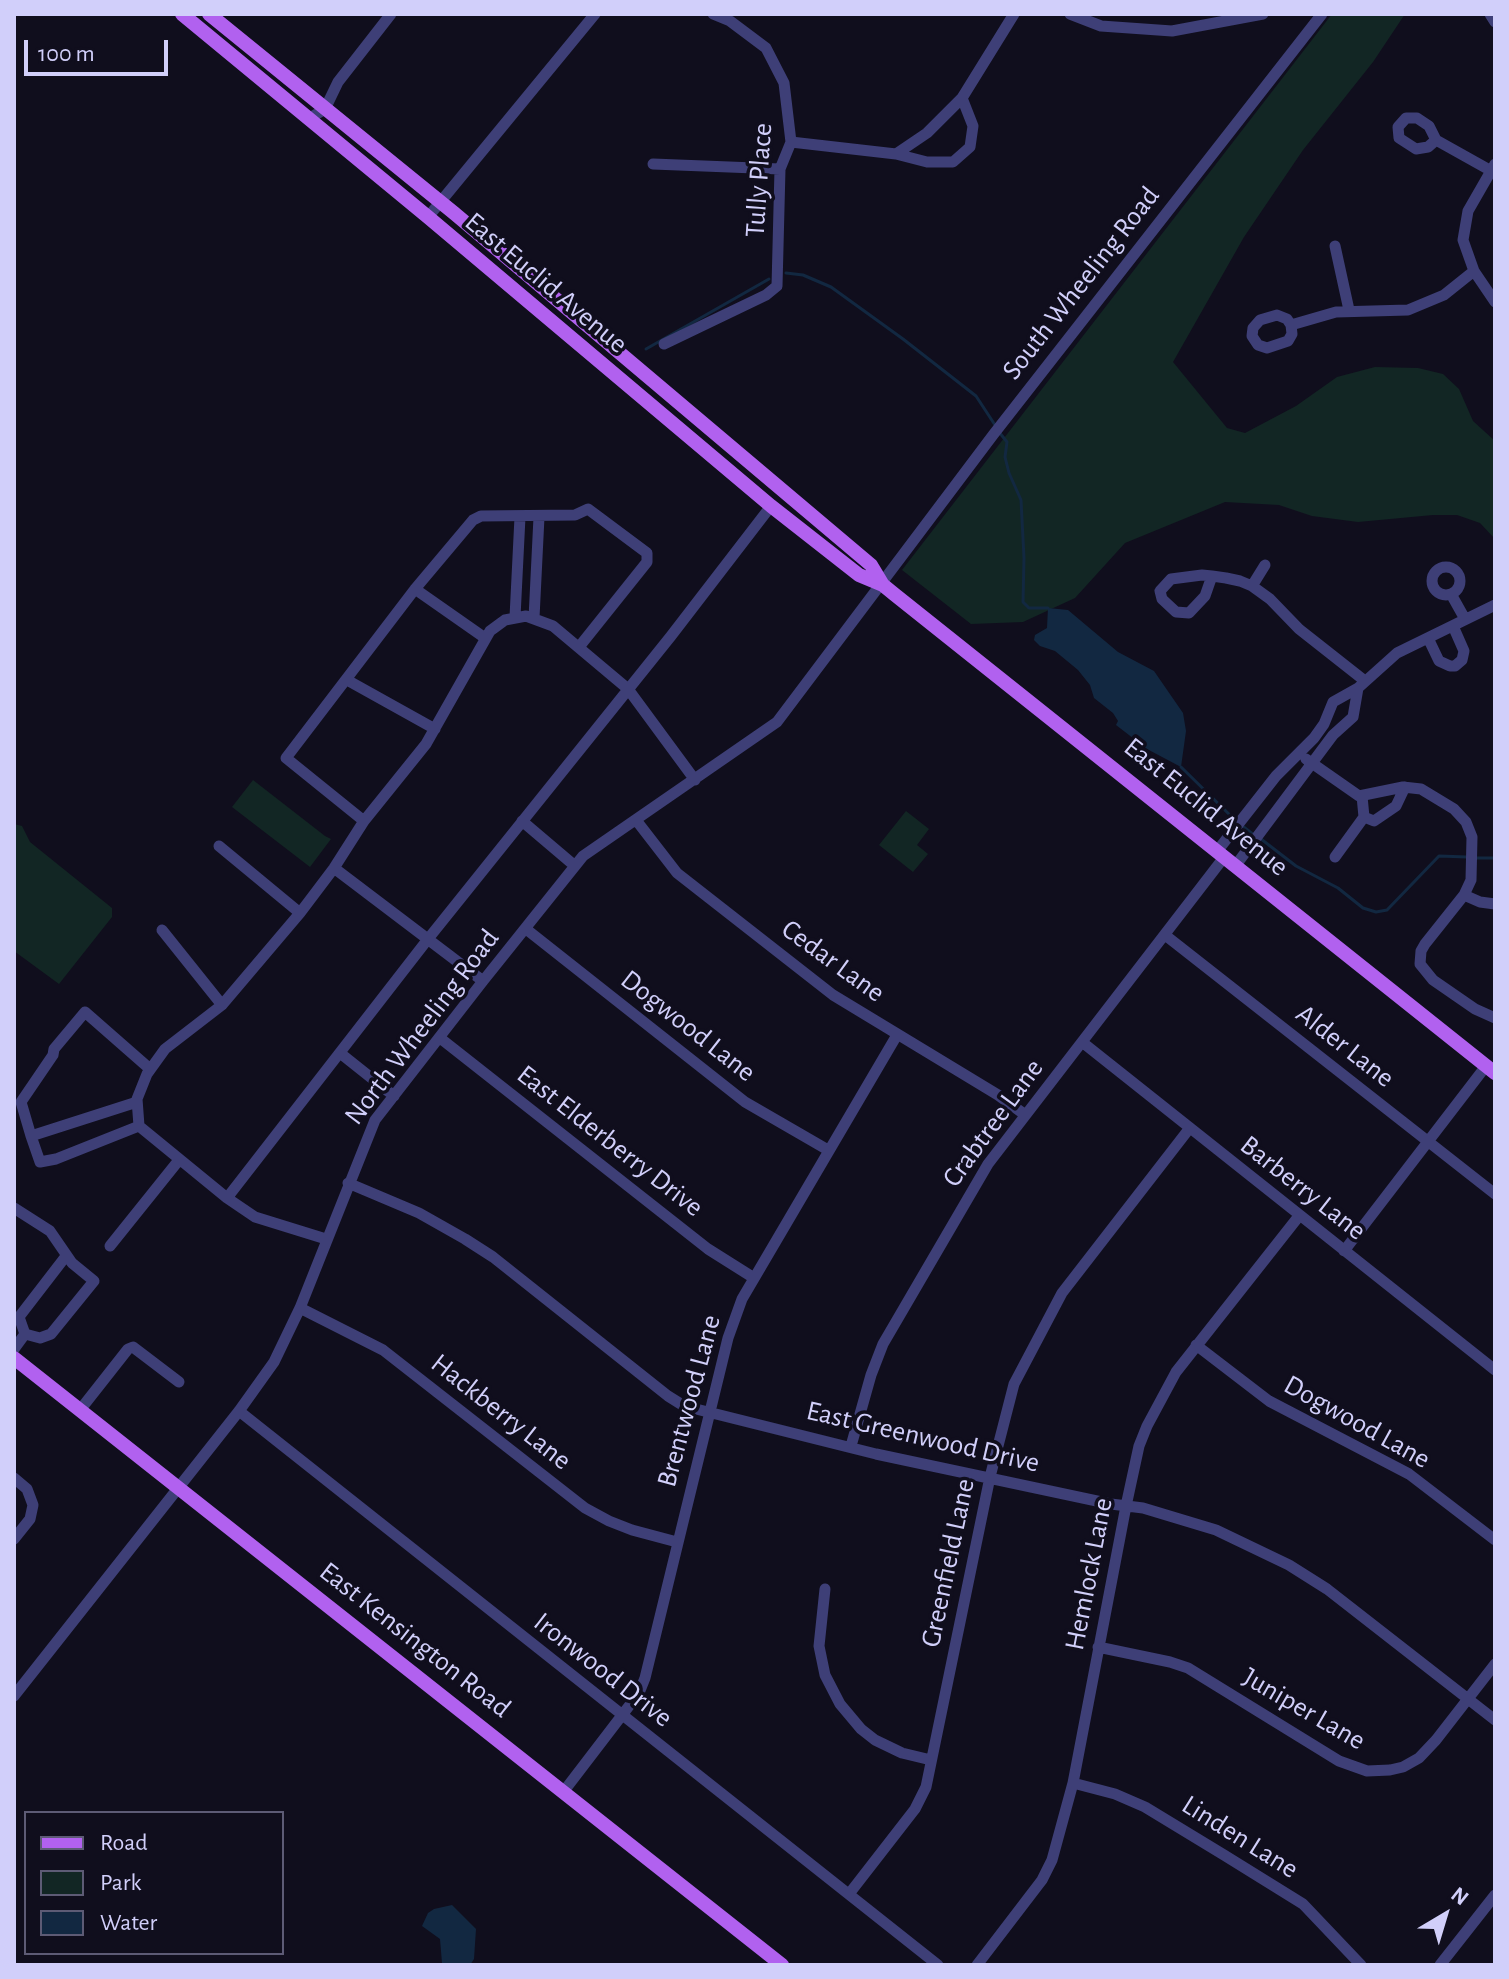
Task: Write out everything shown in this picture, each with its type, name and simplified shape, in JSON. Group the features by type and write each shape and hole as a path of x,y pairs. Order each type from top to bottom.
{"main road":[{"name":"East Euclid Avenue","path":"182,14 771,506 859,575 883,585 1491,1069"},
{"name":"East Euclid Avenue","path":"209,14 440,202 871,565 883,585"},
{"name":"East Kensington Road","path":"14,1358 782,1965"}],"street":[{"path":"310,118 391,14"},
{"name":"Tully Place","path":"664,344 766,295 777,286 780,169 791,142 784,83 766,48 730,21 713,14"},
{"path":"896,154 927,133 962,98 1014,14"},
{"path":"1070,14 1101,26 1172,31 1263,14"},
{"name":"South Wheeling Road","path":"883,585 993,435 1322,14"},
{"path":"1490,14 1495,22"},
{"path":"428,217 591,16"},
{"path":"791,142 896,154 927,162 953,162 970,147 973,126 962,98"},
{"path":"1436,140 1494,169 1468,211 1464,225 1465,251 1495,302"},
{"path":"653,164 780,169"},
{"path":"1335,246 1349,310"},
{"path":"1291,325 1349,310 1408,310 1444,295 1474,271"},
{"path":"227,1198 771,506"},
{"path":"364,821 286,758 415,589 473,520 481,516 575,515 588,509 647,553 647,562 579,647"},
{"path":"515,617 520,517"},
{"path":"534,618 539,517"},
{"path":"1252,586 1265,565"},
{"path":"1212,576 1205,596 1189,613 1176,612 1162,599 1160,591 1171,579 1212,576 1252,586 1362,685"},
{"name":"North Wheeling Road","path":"14,1696 239,1411 274,1362 300,1308 371,1128 483,981 575,866 595,847 777,722 883,585"},
{"path":"415,589 485,638"},
{"path":"1451,594 1465,619"},
{"path":"1226,857 1236,829 1276,776 1320,731 1333,702 1362,685 1397,653 1495,605"},
{"path":"326,1239 255,1217 227,1198 139,1126 137,1102 150,1069 165,1049 222,1005 334,868 364,821 426,744 485,638 496,626 515,617 534,618 553,626 628,689 695,780"},
{"path":"1428,638 1439,661 1455,666 1462,660 1464,651 1453,626"},
{"path":"347,680 435,729"},
{"path":"1226,857 1254,840 1309,761 1353,717 1362,685"},
{"path":"1309,761 1362,796 1405,787 1421,789 1454,809 1470,829 1473,850 1471,880 1464,895 1425,944 1420,964 1433,980 1475,1009 1495,1018"},
{"path":"1364,817 1374,821 1384,816 1396,806 1405,787"},
{"path":"1335,857 1364,817 1362,796"},
{"name":"Cedar Lane","path":"636,820 665,859 685,879 833,995 1024,1114"},
{"path":"522,821 575,866"},
{"path":"219,846 300,913"},
{"name":"Crabtree Lane","path":"851,1446 871,1375 890,1330 980,1175 1024,1114 1226,857"},
{"path":"334,868 483,981"},
{"path":"1464,895 1495,904"},
{"name":"Dogwood Lane","path":"526,929 745,1102 828,1150"},
{"path":"162,930 222,1005"},
{"name":"Alder Lane","path":"1165,935 1495,1194"},
{"path":"139,1126 56,1159 40,1162 21,1102 54,1049 85,1012 150,1069"},
{"name":"Brentwood Lane","path":"564,1791 639,1693 645,1678 734,1317 897,1035"},
{"name":"East Elderberry Drive","path":"440,1038 708,1249 754,1278"},
{"name":"Barberry Lane","path":"1082,1042 1495,1370"},
{"path":"340,1053 394,1096"},
{"path":"1344,1251 1491,1069"},
{"path":"31,1136 137,1102"},
{"name":"Greenfield Lane","path":"849,1894 915,1809 926,1787 990,1477 1014,1384 1047,1316 1075,1274 1189,1129"},
{"path":"110,1246 179,1160"},
{"name":"East Greenwood Drive","path":"348,1183 419,1213 493,1257 684,1406 876,1454 1158,1511 1204,1526 1289,1565 1327,1589 1495,1720"},
{"path":"14,1208 50,1231 66,1256 94,1281 51,1334 40,1338 25,1334"},
{"name":"Hemlock Lane","path":"977,1965 1048,1870 1073,1783 1126,1506 1139,1446 1147,1426 1168,1385 1196,1345 1299,1216"},
{"path":"25,1334 19,1317 66,1256"},
{"name":"Hackberry Lane","path":"300,1308 383,1350 585,1508 632,1530 677,1542"},
{"path":"14,1349 25,1334"},
{"name":"Dogwood Lane","path":"1196,1345 1269,1401 1409,1474 1495,1540"},
{"path":"80,1410 128,1349 133,1347 179,1382"},
{"name":"Ironwood Drive","path":"239,1411 938,1965"},
{"path":"14,1478 27,1489 33,1505 30,1519 14,1539"},
{"path":"825,1589 819,1646 832,1692 850,1717 875,1740 902,1753 931,1760"},
{"name":"Juniper Lane","path":"1098,1647 1188,1668 1339,1761 1367,1771 1403,1767 1419,1758 1495,1664"},
{"name":"Linden Lane","path":"1073,1783 1115,1794 1145,1807 1303,1904 1361,1965"},
{"path":"1440,1965 1495,1895"}],"green space":[{"path":"1332,14 1405,14 1373,62 1303,150 1244,237 1173,362 1227,428 1245,433 1296,406 1337,377 1375,367 1418,368 1443,374 1459,389 1473,421 1495,441 1495,539 1480,523 1457,515 1358,522 1312,516 1279,505 1225,502 1125,543 1075,598 1023,622 971,624 902,570"},
{"path":"253,780 331,839 310,867 232,807"},
{"path":"906,811 929,829 917,845 928,854 913,872 879,845"},
{"path":"14,824 22,826 30,842 112,908 112,917 59,984 14,951"}],"water":[{"path":"1048,608 1068,610 1118,652 1154,671 1183,713 1186,731 1181,767 1147,749 1116,725 1118,721 1113,713 1094,698 1090,685 1078,670 1055,651 1040,646 1034,640 1035,635 1047,628"},
{"path":"452,1905 476,1929 474,1959 470,1965 442,1963 440,1939 422,1926 428,1913"}],"waterway":[{"path":"786,273 803,275 831,287 903,339 976,396 995,425"},
{"path":"646,349 769,279"},
{"path":"999,432 1007,442 1005,457 1021,500 1023,602 1029,608 1048,608"},
{"path":"1181,767 1235,820"},
{"path":"1241,825 1254,835"},
{"path":"1261,839 1296,866 1338,888 1363,908 1376,912 1387,910 1439,856 1467,857"},
{"path":"1475,858 1495,858"}]}
